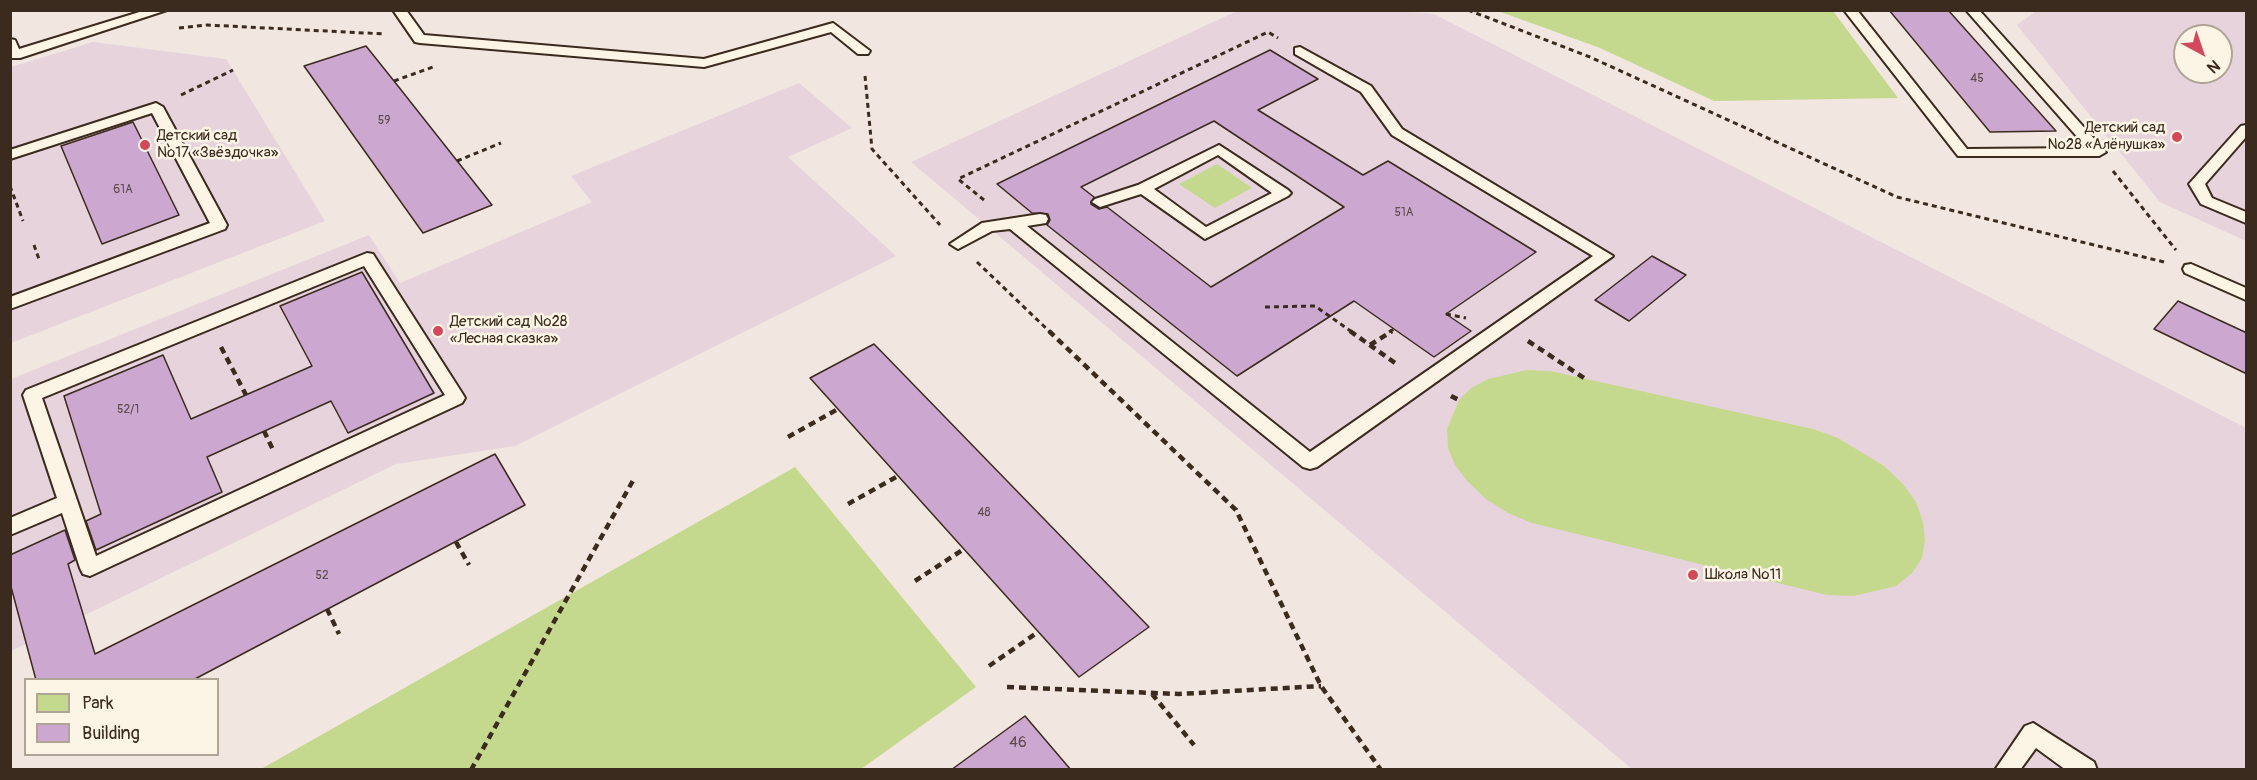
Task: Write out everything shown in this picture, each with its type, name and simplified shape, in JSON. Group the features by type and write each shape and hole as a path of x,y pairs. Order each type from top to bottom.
{"lane":[{"path":"10,43 15,55 161,10"},
{"path":"399,10 420,39 704,63 833,27 863,51"},
{"path":"1850,10 1963,153 2099,152"},
{"path":"1972,10 2099,152"},
{"path":"1013,223 1310,462 1605,256 1397,132 1366,89 1300,51"},
{"path":"10,154 156,107 219,225 10,303"},
{"path":"2247,129 2197,184 2206,201 2247,218"},
{"path":"1100,202 1143,188 1219,149 1283,193 1205,234 1143,188"},
{"path":"957,244 988,227 1040,219"},
{"path":"368,258 456,398 90,568 69,501 32,395 368,258"},
{"path":"2191,269 2247,294"},
{"path":"10,527 69,501"},
{"path":"2006,770 2033,733 2086,770"}],"path":[{"path":"1468,10 1590,57 1897,197 2191,269"},
{"path":"172,28 207,26 417,36"},
{"path":"1013,223 958,179 1268,32 1300,51"},
{"path":"863,51 872,149 957,244 1236,510 1321,686 1381,770"},
{"path":"394,81 440,65"},
{"path":"156,107 233,70"},
{"path":"457,160 501,143"},
{"path":"2099,152 2191,269"},
{"path":"10,186 23,221"},
{"path":"1265,307 1315,306 1423,383"},
{"path":"208,323 246,395"},
{"path":"1370,345 1394,329"},
{"path":"788,437 838,409"},
{"path":"848,504 898,476"},
{"path":"471,770 635,477"},
{"path":"456,542 469,565"},
{"path":"915,581 964,549"},
{"path":"327,609 339,634"},
{"path":"989,666 1038,632"},
{"path":"1007,687 1179,694 1321,686"},
{"path":"1151,693 1194,745"}],"shaded area":[{"name":"Школа №11","path":"1386,10 1434,14 2246,428 2246,769 1632,769 911,162 1237,11"},
{"name":"Детский сад №28 «Алёнушка»","path":"2036,11 2246,11 2246,241 2160,202 2017,25"},
{"name":"Детский сад №17 «Звёздочка»","path":"93,42 226,59 325,221 11,343 11,67"},
{"name":"Детский сад №28 «Лесная сказка»","path":"799,83 852,128 788,157 896,256 515,446 396,464 11,651 11,379 369,235 400,283 592,202 571,176"}],"green space":[{"path":"1498,11 1833,11 1898,98 1714,101 1600,48"},
{"path":"1217,164 1252,188 1215,208 1179,184"},
{"path":"1527,370 1550,371 1813,429 1838,438 1884,466 1903,484 1916,502 1923,522 1925,540 1922,558 1912,573 1896,586 1854,596 1827,595 1532,523 1508,513 1486,499 1468,482 1455,465 1448,448 1447,429 1459,400 1471,388 1488,379"},
{"path":"795,467 976,687 861,769 261,769"}],"building":[{"path":"1889,10 1948,10 2056,131 1990,132"},
{"path":"366,46 492,205 423,233 304,66"},
{"path":"1270,50 1318,79 1258,110 1363,175 1388,161 1536,252 1446,314 1471,331 1434,357 1354,301 1237,376 1047,225 1050,220 1048,214 1032,213 997,184","holes":["1214,121 1344,207 1211,287 1107,207 1099,209 1091,204 1094,197 1081,187"]},
{"path":"133,122 179,215 102,244 61,146"},
{"path":"1652,256 1686,275 1629,321 1595,300"},
{"path":"362,272 434,393 348,433 331,401 207,457 222,492 96,550 86,521 101,514 64,396 163,355 191,419 312,366 280,306"},
{"path":"2178,301 2247,333 2247,374 2154,329"},
{"path":"874,344 1149,627 1079,677 810,378"},
{"path":"495,454 525,505 197,678 35,678 10,583 10,555 65,530 75,560 68,564 95,654"},
{"path":"1025,716 1071,770 951,770"}],"place":[{"name":"Детский сад №28 «Алёнушка»","path":"2177,137"},
{"name":"Детский сад №17 «Звёздочка»","path":"145,145"},
{"name":"Детский сад №28 «Лесная сказка»","path":"438,331"},
{"name":"Школа №11","path":"1693,575"}]}
